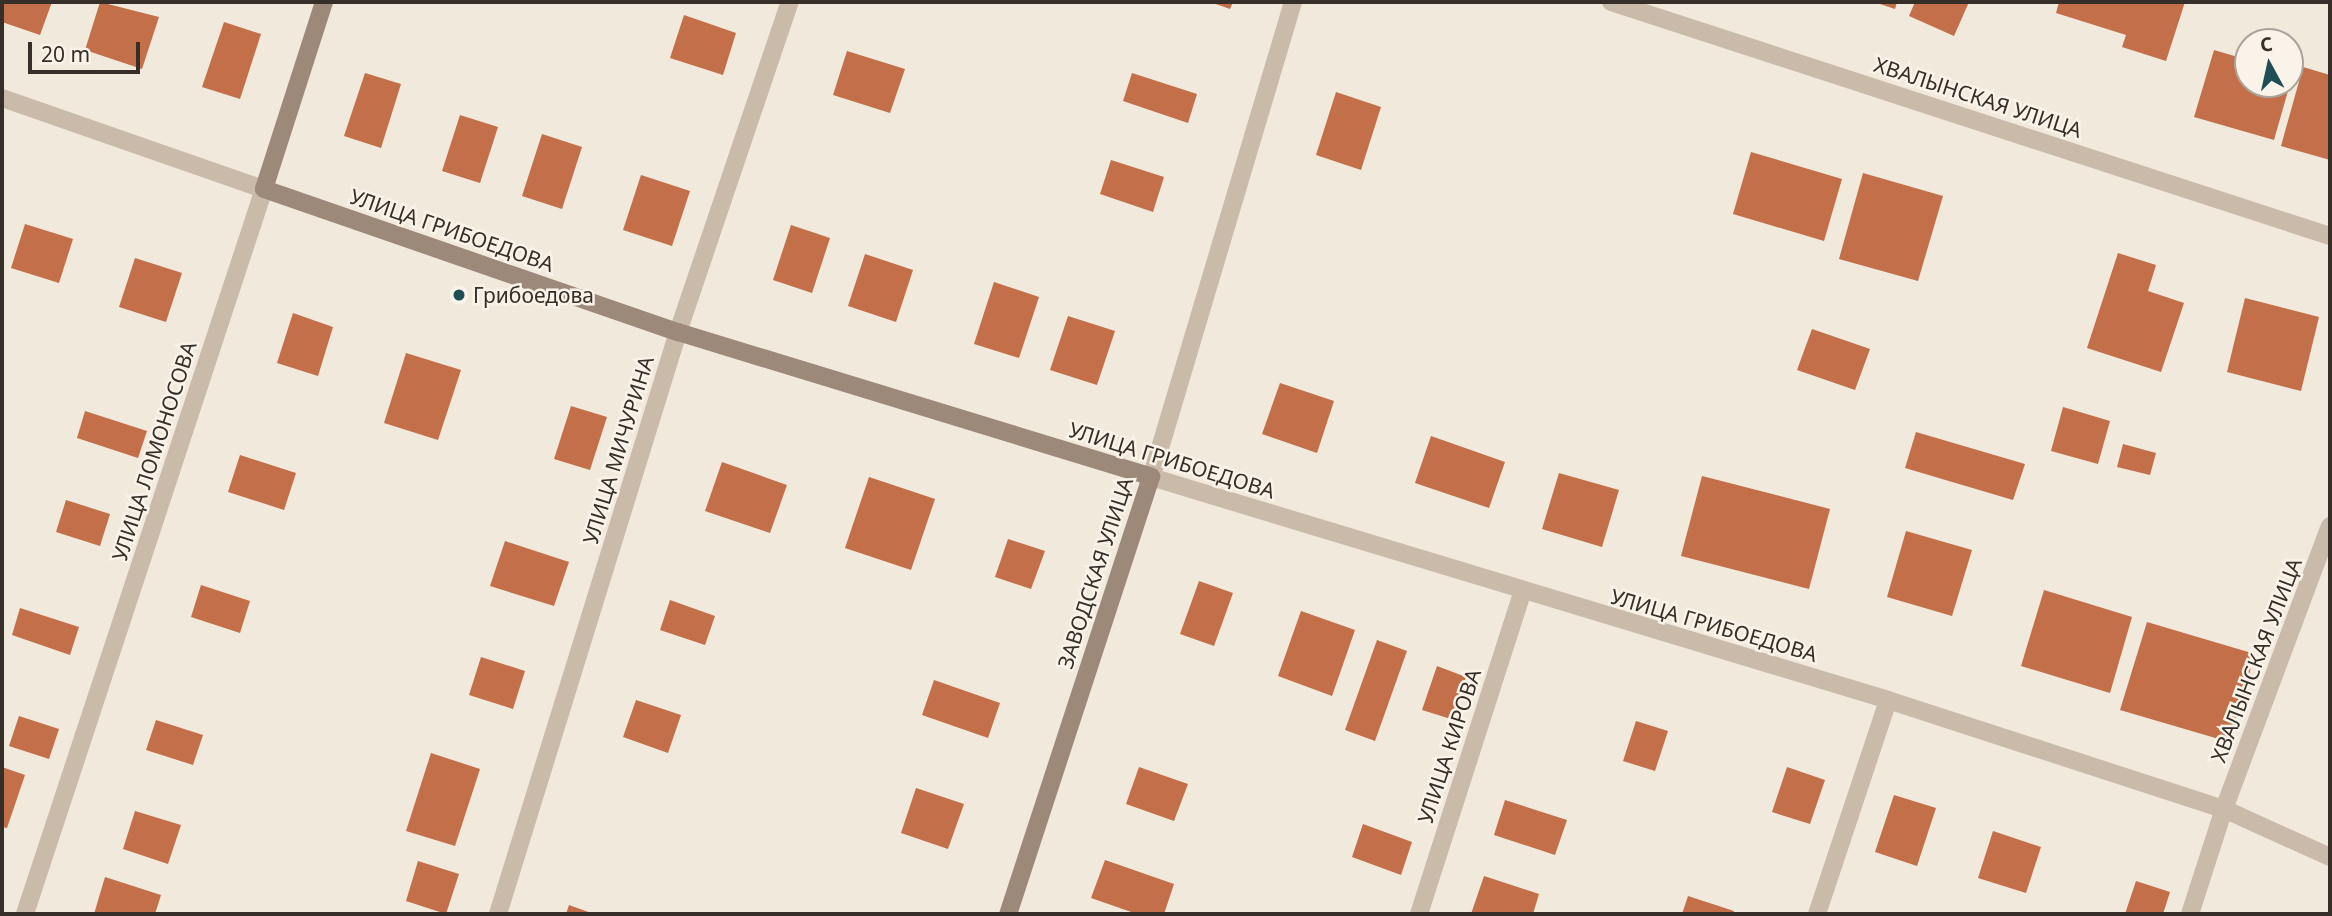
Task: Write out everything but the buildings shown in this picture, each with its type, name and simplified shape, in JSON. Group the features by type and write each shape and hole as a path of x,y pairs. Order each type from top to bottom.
{"street":[{"name":"УЛИЦА ЛОМОНОСОВА","path":"25,914 324,2"},
{"name":"УЛИЦА МИЧУРИНА","path":"498,914 678,332 790,2"},
{"name":"ЗАВОДСКАЯ УЛИЦА","path":"1008,914 1151,477 1293,2"},
{"name":"ХВАЛЫНСКАЯ УЛИЦА","path":"1611,2 2330,236"},
{"name":"УЛИЦА ГРИБОЕДОВА","path":"2,98 678,332 1522,593 1888,700 2224,809 2330,857"},
{"name":"ХВАЛЫНСКАЯ УЛИЦА","path":"2190,914 2224,809 2330,526"},
{"name":"УЛИЦА КИРОВА","path":"1419,914 1522,593"},
{"path":"1818,914 1888,700"}],"place":[{"name":"Грибоедова","path":"459,295"}]}
